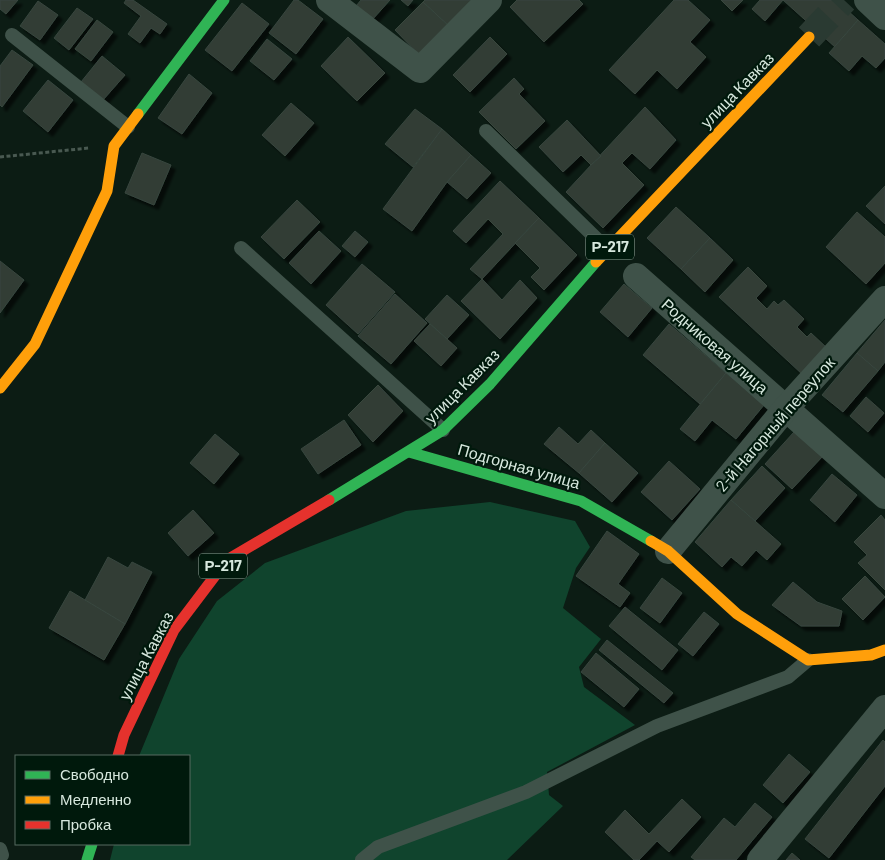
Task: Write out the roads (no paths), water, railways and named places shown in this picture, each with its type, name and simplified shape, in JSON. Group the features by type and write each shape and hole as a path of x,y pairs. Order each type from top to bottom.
{"main road":[{"path":"0,388 35,344 52,308 107,191 114,146 224,0"},
{"name":"улица Кавказ","path":"118,755 124,735 174,630 227,560 409,452 442,430 490,384 608,249 809,37"},
{"name":"Подгорная улица","path":"409,452 581,501 668,551 737,614 808,660"},
{"path":"808,660 871,655 885,650"},
{"path":"87,860 92,845"}],"street":[{"path":"330,0 420,70 488,0"},
{"path":"867,0 885,17"},
{"name":"Родниковая улица","path":"636,276 885,496"},
{"name":"2-й Нагорный переулок","path":"668,551 786,408 885,299"},
{"path":"760,860 885,708"}],"lane":[{"path":"12,34 128,127"},
{"path":"486,131 608,249"},
{"name":"Подгорная улица","path":"241,248 442,430"},
{"path":"362,860 378,846 526,792 657,726 788,677 808,660"}],"tunnel":[{"path":"809,37 844,0"}]}
